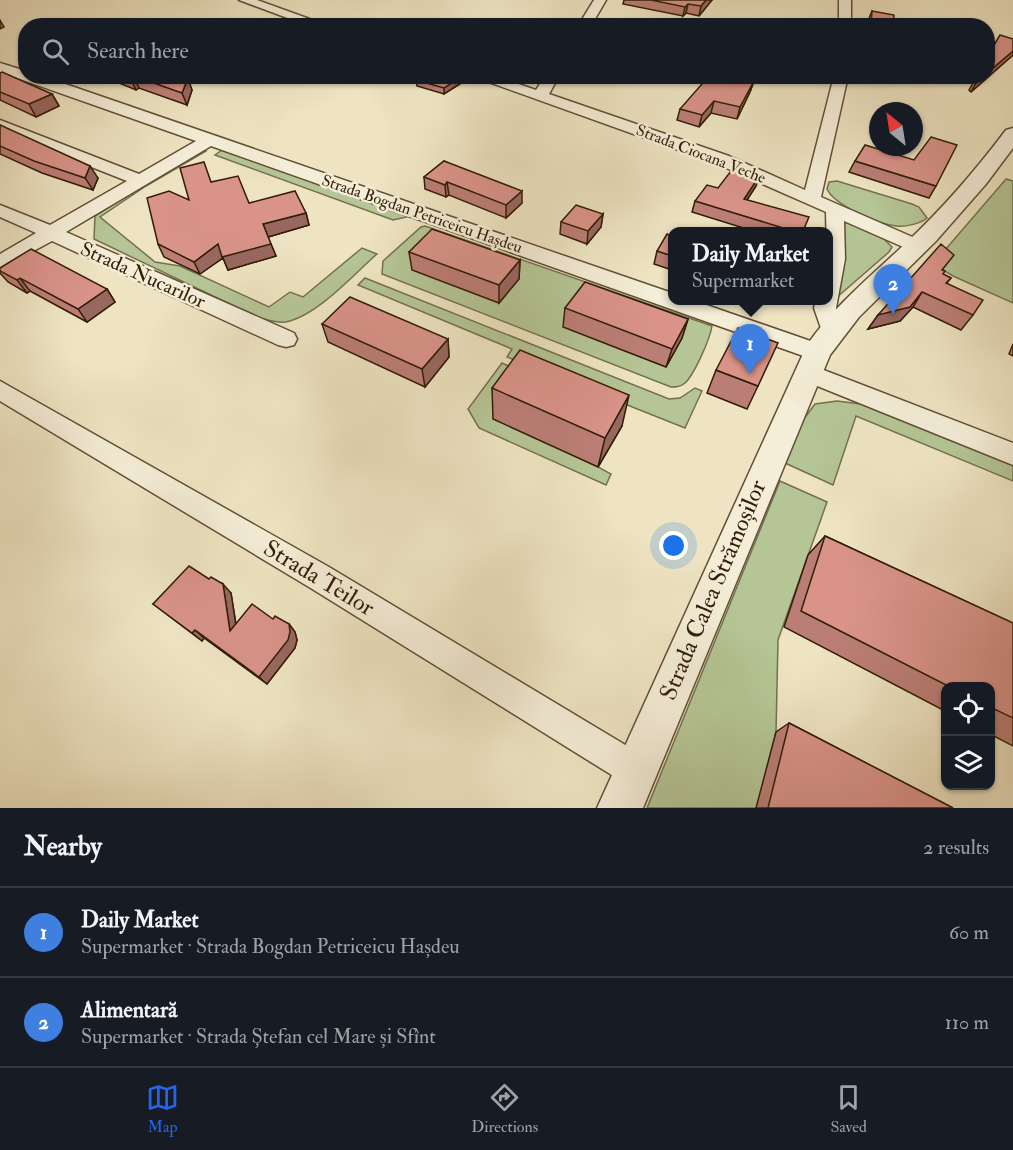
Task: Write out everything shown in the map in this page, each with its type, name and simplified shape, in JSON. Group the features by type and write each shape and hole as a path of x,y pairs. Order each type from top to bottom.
{"street":[{"path":"245,0 299,18"},
{"path":"589,18 600,0"},
{"path":"844,18 845,0"},
{"name":"Strada Bogdan Petriceicu Hașdeu","path":"0,67 18,73"},
{"name":"Strada Bogdan Petriceicu Hașdeu","path":"49,84 668,299"},
{"name":"Strada Ciocana Veche","path":"503,84 723,160 917,246"},
{"path":"540,96 547,84"},
{"path":"812,199 839,84"},
{"path":"0,125 142,181"},
{"path":"818,351 988,170 1013,134"},
{"path":"0,263 53,234 209,140"},
{"name":"Strada Nucarilor","path":"0,210 286,339"},
{"path":"833,270 835,210"},
{"name":"Strada Bogdan Petriceicu Hașdeu","path":"685,305 818,351 1013,454"},
{"path":"818,351 826,305"},
{"name":"Strada Calea Strămoșilor","path":"620,808 818,351"},
{"name":"Strada Teilor","path":"0,390 319,577 635,770"}],"green space":[{"path":"204,150 206,151 146,186 100,217 155,262 180,266 269,307 290,292 303,297 362,248 377,254 322,304 297,318 278,322 257,317 94,239 95,216"},
{"path":"222,150 407,217 393,220 215,155"},
{"path":"1006,179 1013,181 1013,303 953,276 933,264"},
{"path":"837,181 912,204 919,207 927,218 900,226 868,218 831,195 827,189 829,182"},
{"path":"849,222 881,236 892,247 835,299 843,223"},
{"path":"425,226 712,326 697,365 685,383 671,387 382,274 383,261"},
{"path":"365,278 669,399 680,398 695,388 702,391 685,428 507,357 512,349 358,285"},
{"path":"502,363 544,382 598,467 611,474 606,485 479,428 468,409"},
{"path":"837,401 861,404 1013,464 1013,481 856,416 833,485 785,463 803,420 815,404"},
{"path":"780,481 827,502 778,640 776,732 757,808 647,808"}],"building":[{"path":"651,0 706,0 701,6 688,4 685,7"},
{"path":"872,11 894,15 894,18 872,18"},
{"path":"1000,35 1013,39 1013,51 995,66 995,43"},
{"path":"0,73 18,79 18,84 29,84 52,94 29,104 0,92"},
{"path":"157,84 186,84 182,93"},
{"path":"430,84 450,84 444,88"},
{"path":"702,84 752,84 740,107 714,101 702,115 680,109"},
{"path":"0,125 90,166 85,178 34,161 0,146"},
{"path":"931,137 957,145 936,186 855,161 865,145 869,146 869,156 901,156 914,160 917,156 923,156 923,148"},
{"path":"444,161 522,191 506,205 447,182 445,185 424,177"},
{"path":"204,162 211,182 238,176 249,203 295,191 306,213 263,224 271,244 222,257 218,244 194,262 158,244 147,198 169,191 189,200 180,168"},
{"path":"734,167 760,175 744,199 809,217 805,227 780,227 695,201 707,185 718,188"},
{"path":"576,205 603,214 588,231 561,222"},
{"path":"432,229 520,260 499,285 409,252"},
{"path":"667,234 668,234 668,255 657,251"},
{"path":"941,244 954,255 942,270 945,271 943,274 951,278 946,283 983,300 973,315 922,292 910,307 878,315"},
{"path":"31,249 107,289 78,309 20,278 17,280 0,271 0,268"},
{"path":"585,282 688,319 672,349 565,308"},
{"path":"350,297 448,339 422,369 322,324"},
{"path":"738,328 778,343 758,386 716,370"},
{"path":"520,350 629,395 605,438 492,388"},
{"path":"825,536 1013,623 1013,718 995,709 995,682 941,682 801,611"},
{"path":"189,566 209,579 211,577 223,584 230,631 252,604 273,619 275,616 289,624 288,640 259,677 195,630 192,633 153,604"},
{"path":"789,723 953,808 768,808"}],"place":[{"name":"Alimentară","path":"893,314"},
{"name":"Daily Market","path":"750,374"}]}
